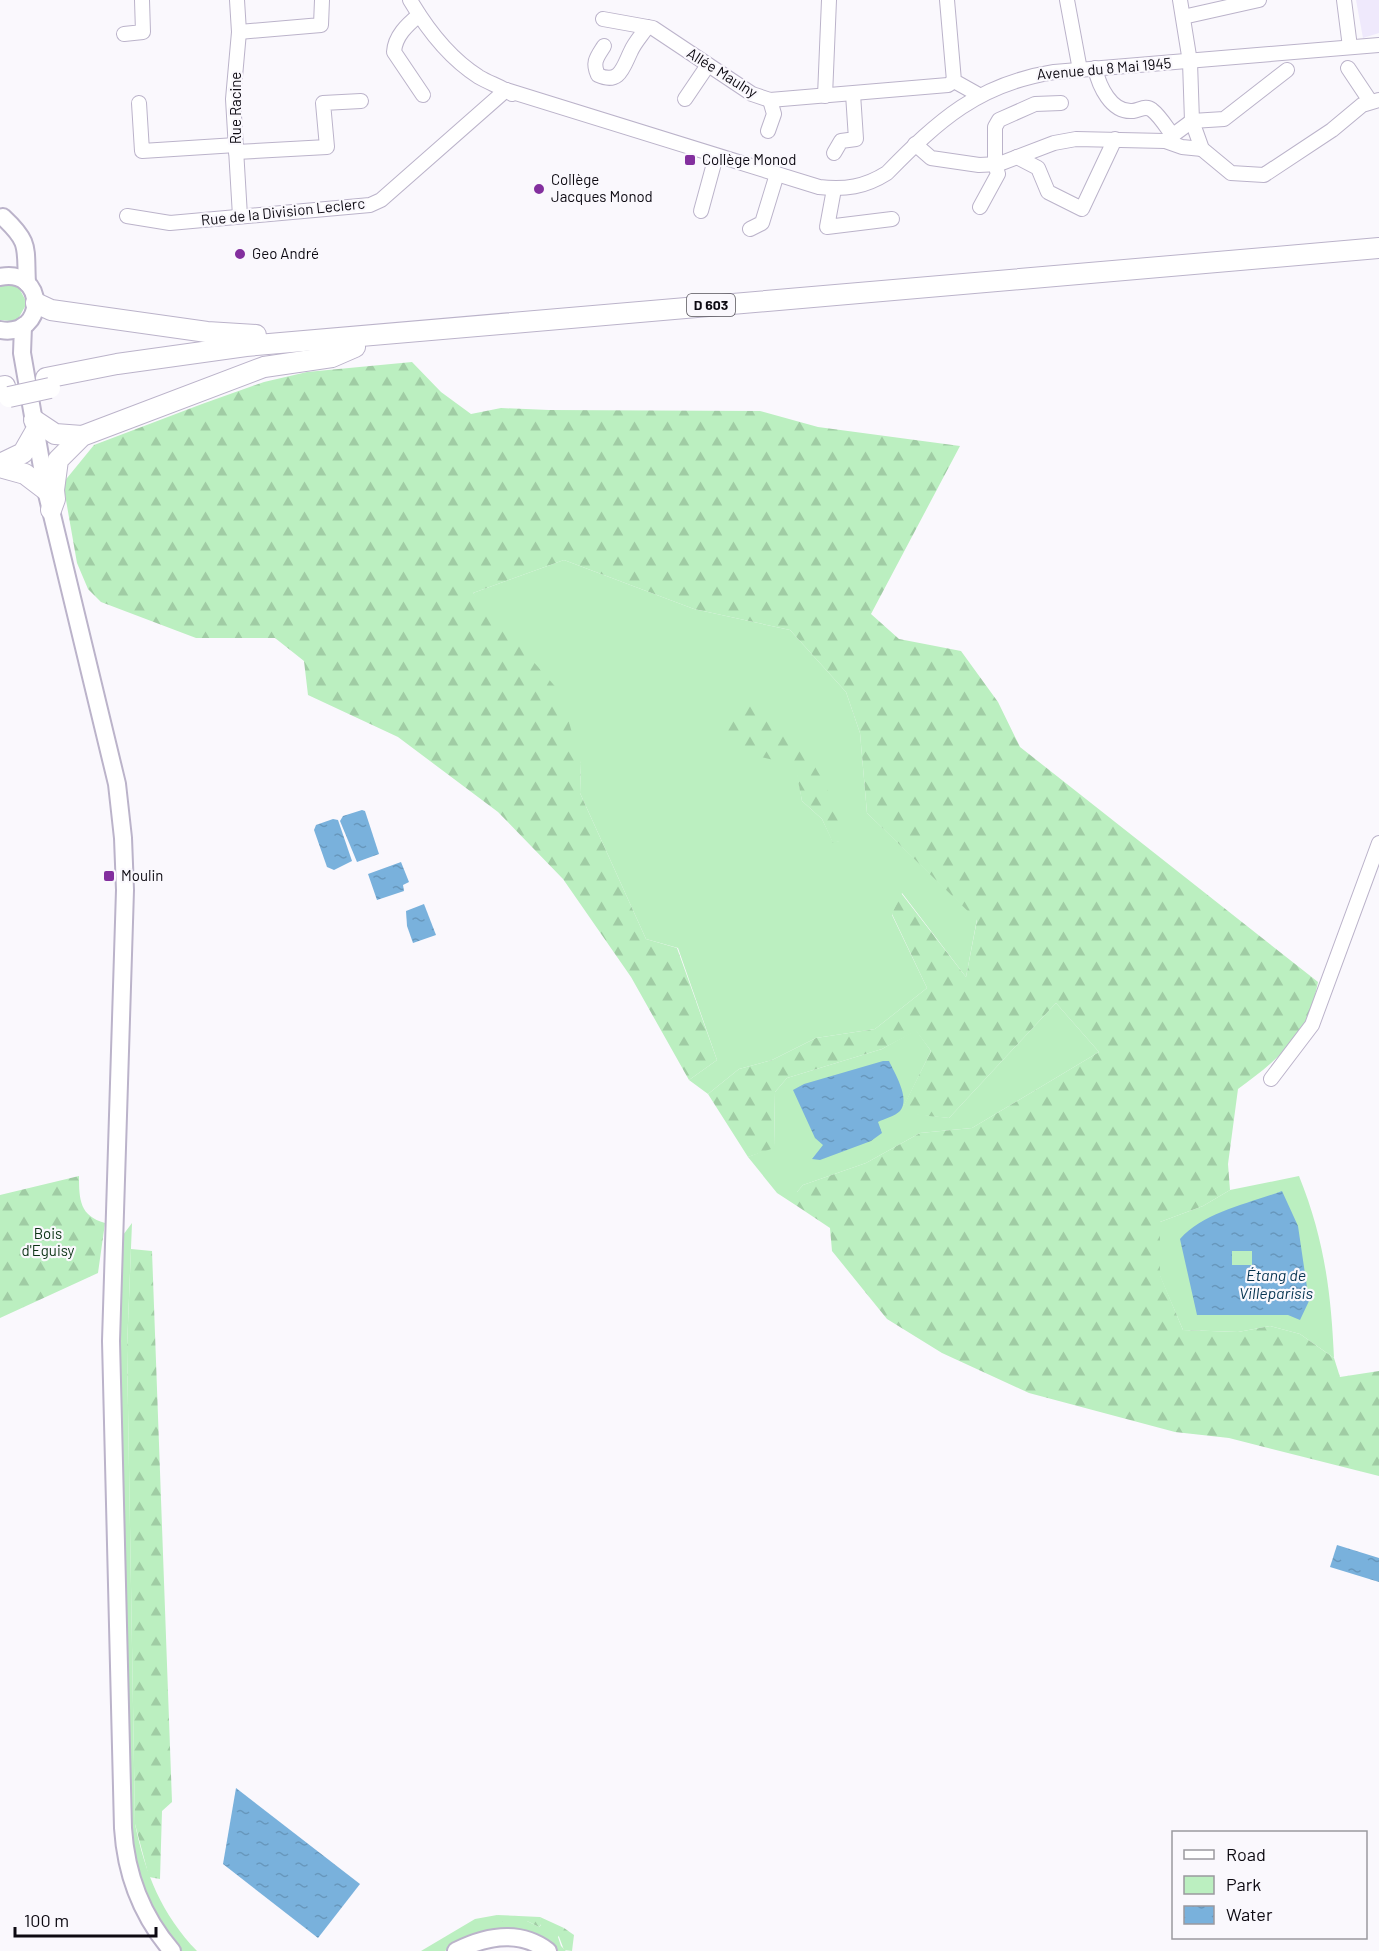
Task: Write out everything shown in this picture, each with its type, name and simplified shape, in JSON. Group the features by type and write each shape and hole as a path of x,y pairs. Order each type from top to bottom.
{"highway":[{"name":"D 603","path":"4,392 48,383 354,341 1379,248"},
{"name":"D 603","path":"354,341 1379,260"},
{"path":"36,303 51,310 207,332 256,335 329,330 354,341"},
{"path":"51,510 55,499 58,460 82,436 264,367 332,357 354,341"},
{"path":"0,465 23,453 34,426 55,434 82,436"},
{"path":"0,465 25,474 46,490"}],"main road":[{"path":"2,213 17,244 17,261 5,276 27,283"},
{"path":"2,213 16,229 27,247 27,283 35,296 36,303 33,316 10,329 22,353 46,490 117,784 123,830 125,890 111,1341 123,1828 126,1859 135,1892 150,1921 172,1951"},
{"path":"456,1951 471,1943 502,1936 527,1940 548,1951"}],"street":[{"path":"124,34 143,32 142,0"},
{"name":"Rue Racine","path":"237,0 239,32 233,99 240,216"},
{"path":"239,32 321,26 322,0"},
{"name":"Avenue du 8 Mai 1945","path":"410,0 448,52 478,76 530,103 594,122 622,127 834,189 848,189 874,181 887,173 915,144 956,109 1002,84 1034,75 1379,45"},
{"path":"825,96 830,0"},
{"path":"947,0 951,83 956,109"},
{"path":"1067,0 1080,70"},
{"path":"1180,0 1191,62 1192,121 1202,149 1231,173 1264,175 1374,101 1348,68"},
{"path":"1183,18 1259,0"},
{"path":"1344,0 1350,47"},
{"path":"419,15 407,25 395,42 394,52 423,95"},
{"name":"Allée Maulny","path":"603,19 647,27 752,93 770,100 951,83"},
{"path":"604,46 595,61 595,68 598,75 606,78 616,77 622,73 631,50 647,27"},
{"path":"685,99 708,65"},
{"path":"1095,68 1099,84 1120,108 1132,111 1146,107 1152,110 1169,138 1182,147 1202,149"},
{"path":"915,144 931,158 979,165 995,164 1054,143 1076,139 1169,138 1192,121 1224,119 1287,70"},
{"path":"951,83 979,95"},
{"name":"Rue de la Division Leclerc","path":"127,216 170,223 375,202 506,90"},
{"path":"834,153 841,141 856,139 853,94"},
{"path":"768,131 774,114 770,100"},
{"path":"138,103 142,151 327,147 323,103 361,101"},
{"path":"980,207 998,174 995,164 995,127 999,120 1035,104 1061,103"},
{"path":"1017,157 1038,168 1048,192 1082,209 1115,139"},
{"path":"701,211 716,156"},
{"path":"750,229 762,223 777,174"},
{"path":"834,189 827,227 892,219"},
{"path":"1271,1079 1312,1025 1379,843"}],"shaded area":[{"path":"1356,0 1379,0 1379,33 1363,38"}],"green space":[{"path":"8,284 19,288 27,303 18,319 12,321 0,320 0,286"},
{"path":"412,362 441,392 471,414 501,408 760,411 818,427 960,446 871,614 899,639 961,651 998,702 1020,747 1318,982 1311,1010 1299,1033 1270,1064 1238,1089 1228,1164 1230,1190 1203,1206 1160,1222 1160,1275 1183,1330 1238,1332 1270,1326 1300,1334 1334,1358 1340,1377 1379,1371 1379,1476 1229,1438 1175,1432 1029,1393 942,1353 887,1319 832,1251 830,1228 797,1206 797,1192 803,1185 866,1163 920,1133 972,1128 1099,1052 1056,1003 949,1118 900,1113 931,1051 916,1031 882,1049 787,1078 775,1092 774,1148 748,1157 708,1094 739,1069 772,1060 816,1038 875,1029 927,988 892,914 901,893 966,977 977,920 867,813 860,733 846,692 790,630 694,609 564,560 473,593 560,692 581,763 580,793 646,939 677,948 717,1060 689,1080 631,977 563,879 498,812 398,737 308,695 304,661 275,638 196,638 101,602 88,589 77,563 63,483 94,445 264,382 307,372"},
{"path":"564,560 694,609 790,630 846,692 860,733 867,813 977,919 966,977 902,893 892,915 927,988 875,1029 816,1038 772,1060 739,1069 708,1094 689,1080 717,1060 678,948 646,939 580,793 581,763 473,593","holes":["796,765 839,841 833,842 822,819 802,801"]},
{"path":"748,700 786,729 805,752 831,797 840,827 840,841 833,843 822,819 802,801 795,765 752,755 728,735 727,716"},
{"path":"1056,1003 1099,1052 972,1128 920,1133 866,1163 803,1185 797,1192 797,1206 777,1193 748,1157 774,1147 775,1092 787,1078 882,1049 916,1030 931,1051 901,1112 949,1118"},
{"name":"Bois d'Eguisy","path":"79,1176 83,1206 90,1216 105,1223 98,1273 0,1318 0,1195"},
{"path":"1299,1176 1315,1221 1325,1265 1334,1358 1300,1334 1270,1326 1238,1332 1183,1330 1160,1276 1160,1222 1203,1206 1230,1190"},
{"path":"132,1223 127,1348 135,1824 144,1859 157,1892 174,1923 197,1951 180,1951 164,1933 133,1866 122,1627 120,1342 123,1235"},
{"path":"131,1249 152,1251 172,1802 162,1811 160,1879 149,1877 135,1824 127,1348"},
{"path":"497,1915 504,1921 527,1921 539,1927 540,1917 564,1928 558,1937 561,1946 566,1951 558,1951 546,1942 454,1945 445,1951 421,1951 475,1919"},
{"path":"497,1915 540,1917 542,1923 539,1927 527,1921 500,1922"},
{"path":"564,1928 574,1935 572,1951 564,1950 558,1934"}],"water":[{"path":"365,811 379,854 357,862 340,821 343,816"},
{"path":"333,819 338,820 352,861 334,870 327,867 314,830 316,825"},
{"path":"401,862 409,882 403,885 404,891 377,900 368,874"},
{"path":"424,904 436,935 413,943 407,926 406,911"},
{"path":"889,1061 903,1093 903,1106 900,1111 878,1122 882,1133 871,1141 820,1160 812,1159 823,1145 815,1138 793,1090 804,1084"},
{"name":"Étang de Villeparisis","path":"1282,1191 1298,1226 1309,1301 1300,1320 1288,1315 1197,1315 1180,1239 1214,1215","holes":["1232,1251 1252,1251 1252,1265 1232,1265"]},
{"path":"1337,1545 1379,1558 1379,1582 1330,1567"},
{"path":"236,1788 360,1884 318,1938 223,1864"}],"place":[{"name":"Collège Monod","path":"690,160"},
{"name":"Collège Jacques Monod","path":"539,189"},
{"name":"Geo André","path":"240,254"},
{"name":"Moulin","path":"109,876"}]}
